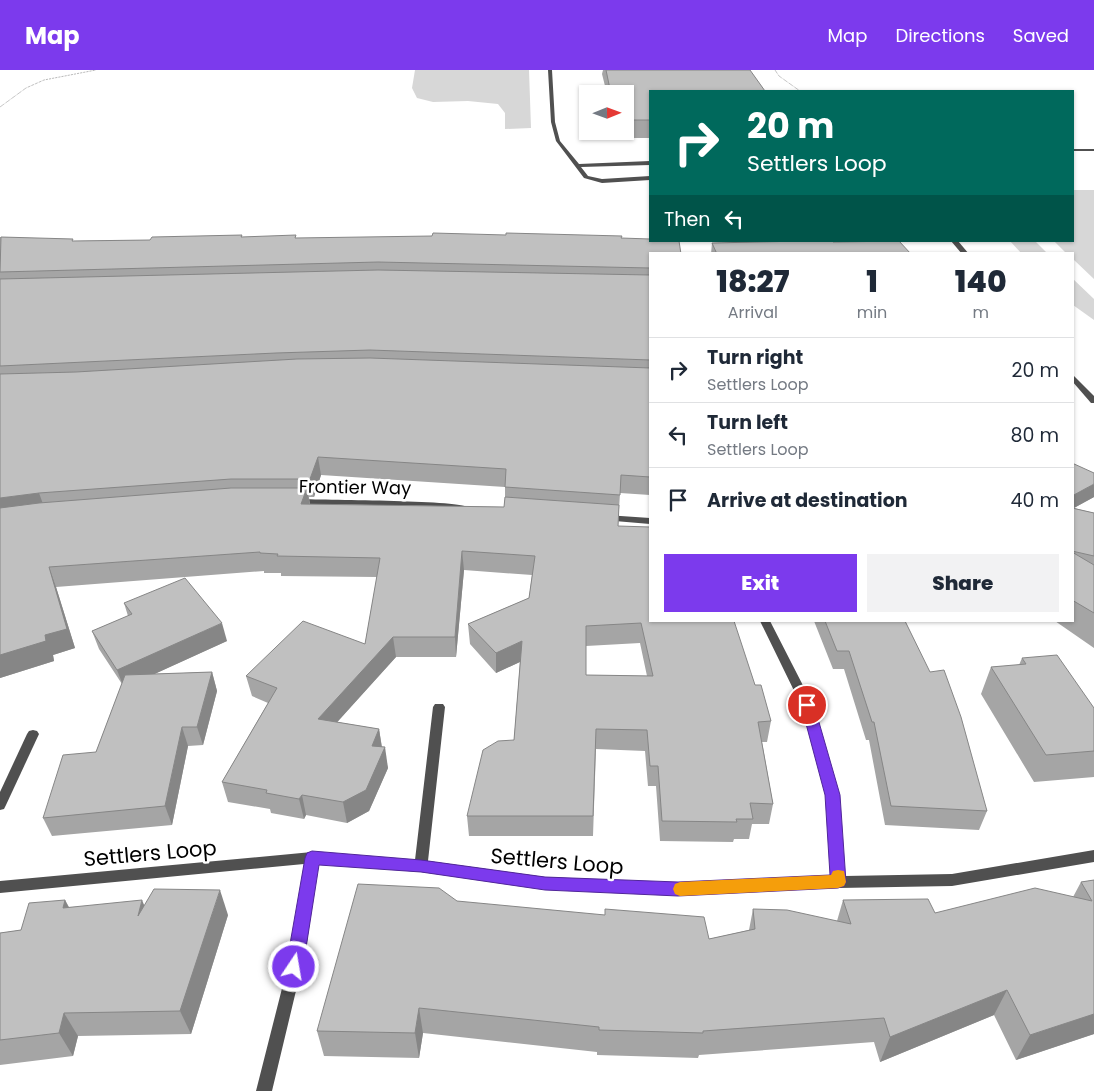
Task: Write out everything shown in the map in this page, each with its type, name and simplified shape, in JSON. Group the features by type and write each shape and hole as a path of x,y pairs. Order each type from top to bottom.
{"street":[{"path":"550,70 553,122 558,141 586,177 594,180 649,178"},
{"path":"1074,150 1094,150"},
{"path":"578,166 649,163"},
{"path":"955,242 964,252"},
{"path":"1074,378 1094,401"},
{"name":"Frontier Way","path":"284,502 421,504 468,508"},
{"path":"592,517 649,521"},
{"path":"766,622 807,705 832,795 838,882"},
{"path":"421,866 439,707"},
{"path":"0,805 33,734"},
{"name":"Settlers Loop","path":"0,887 312,858 421,866 545,883 678,889 838,882 952,880 1094,856"},
{"path":"264,1091 299,949 312,858"}],"path":[{"path":"0,106 26,88 44,80 96,70"},
{"path":"775,70 779,76 799,90"}],"shaded area":[{"path":"415,70 529,70 531,128 505,129 505,113 498,104 468,101 433,102 417,98 412,88"},
{"path":"1074,190 1094,190 1094,279 1074,260 1074,252 1065,252 1055,242 1074,242"},
{"path":"1011,242 1036,242 1046,252 1020,252"},
{"path":"1074,280 1094,299 1094,320 1074,306"}],"building":[{"path":"606,70 750,70 764,90 649,90 649,120 634,120 634,85 609,85"},
{"path":"433,233 506,235 506,233 622,236 621,238 649,239 649,242 679,242 681,252 649,252 649,268 378,262 0,272 1,237 73,239 72,241 150,240 152,237 242,235 241,237 296,235 295,238 432,236"},
{"path":"900,242 909,252 716,252 712,243"},
{"path":"378,270 649,275 649,360 370,350 0,366 0,279"},
{"path":"370,358 649,368 649,477 621,475 620,495 505,487 506,469 318,457 310,479 231,479 39,493 0,498 0,374 76,372 297,359"},
{"path":"1074,464 1094,473 1094,484 1074,495"},
{"path":"231,488 307,488 301,504 504,507 505,497 619,505 618,526 649,527 649,622 734,622 755,685 761,685 771,721 758,722 773,804 750,803 753,819 736,819 737,822 662,821 658,766 650,766 647,730 596,729 593,816 467,816 483,750 498,741 514,740 522,641 496,653 468,624 529,598 535,556 462,551 455,637 393,637 318,719 379,729 372,746 385,747 366,790 343,802 302,795 299,799 266,793 267,790 222,782 277,688 246,676 303,621 365,644 380,558 277,556 278,554 260,552 49,567 67,629 45,635 46,641 0,655 0,508 39,503","holes":["641,623 653,676 586,675 586,626"]},
{"path":"1074,508 1094,513 1094,556 1074,551"},
{"path":"1074,553 1094,565 1094,613 1074,601"},
{"path":"185,578 222,623 117,670 92,631 132,614 124,603"},
{"path":"825,622 905,622 930,672 944,670 961,717 987,811 891,806 874,722 872,722 849,651 837,651"},
{"path":"1057,655 1094,708 1094,751 1046,755 991,667 1026,664 1022,658"},
{"path":"212,672 197,727 182,727 165,806 43,818 63,755 96,752 125,675"},
{"path":"1094,880 1094,1014 1030,1035 1007,990 890,1037 884,1018 703,1031 703,1033 599,1030 599,1027 419,1008 415,1033 317,1031 358,884 439,888 457,901 605,915 605,909 704,917 709,939 755,929 753,909 787,910 851,924 843,900 928,899 935,913 1035,888 1092,901 1081,882"},
{"path":"154,889 220,890 180,1011 64,1013 59,1033 0,1040 0,933 21,930 29,903 65,900 63,908 142,900 138,916"}],"slow traffic":[{"path":"680,889 838,882 838,876"}],"route":[{"path":"294,967 299,949 312,858 421,866 545,883 678,889 838,882 832,795 807,705"}]}
